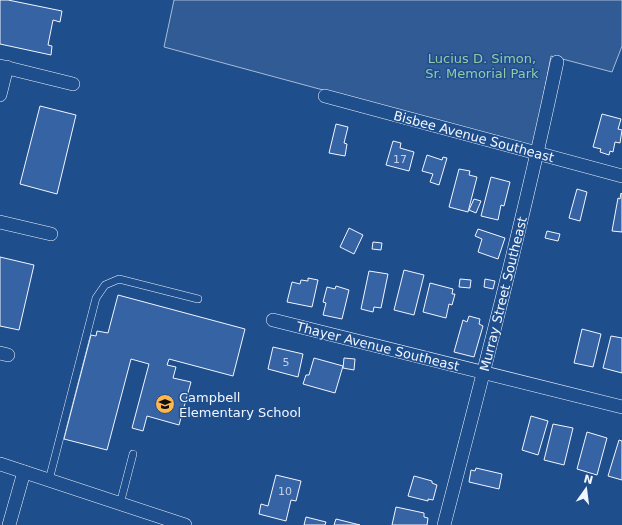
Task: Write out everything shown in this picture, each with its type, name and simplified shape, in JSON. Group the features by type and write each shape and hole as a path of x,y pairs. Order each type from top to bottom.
{"street":[{"name":"Murray Street Southeast","path":"444,525 484,372 538,153 557,62"},
{"path":"0,95 4,66 73,84"},
{"name":"Bisbee Avenue Southeast","path":"325,96 622,176"},
{"path":"0,222 51,234"},
{"name":"Thayer Avenue Southeast","path":"273,320 622,407"},
{"path":"0,464 185,525"},
{"path":"9,525 24,472"}],"lane":[{"path":"49,480 96,298 105,285 119,279 198,299"},
{"path":"120,504 133,454"}],"shaded area":[{"name":"Lucius D. Simon, Sr. Memorial Park","path":"174,0 622,0 622,46 612,72 551,56 534,147 164,47"}],"building":[{"path":"0,0 8,0 62,11 60,22 53,20 48,45 52,46 51,55 0,44"},
{"path":"40,106 76,115 57,194 20,184"},
{"path":"602,114 621,119 618,129 622,130 620,143 615,142 613,152 610,151 609,155 600,152 601,149 593,147"},
{"path":"336,124 348,127 344,143 347,144 345,156 329,153"},
{"path":"393,141 401,143 400,148 414,152 409,171 386,165"},
{"path":"427,155 442,160 443,157 447,158 439,185 430,182 433,174 422,171"},
{"path":"459,169 470,171 469,175 477,177 468,212 449,207"},
{"path":"491,177 510,182 504,206 501,205 498,220 481,216"},
{"path":"577,189 587,192 580,221 569,218"},
{"path":"621,193 622,232 612,231 618,198 620,199"},
{"path":"474,199 481,201 476,213 469,210"},
{"path":"349,228 363,235 354,254 340,247"},
{"path":"478,229 505,238 498,259 478,252 482,239 475,236"},
{"path":"547,231 560,234 558,241 545,238"},
{"path":"373,242 382,243 381,250 372,249"},
{"path":"0,257 34,265 19,330 0,326"},
{"path":"404,270 424,275 414,315 394,310"},
{"path":"369,271 388,274 381,308 374,307 373,312 361,309"},
{"path":"308,278 318,280 312,307 287,302 292,282 300,284 301,280 308,281"},
{"path":"460,279 471,280 470,288 459,287"},
{"path":"485,279 495,281 493,289 484,287"},
{"path":"430,283 453,289 452,294 455,294 452,305 449,304 446,318 423,312"},
{"path":"336,286 349,290 342,319 323,315 326,303 323,302 327,287 335,289"},
{"path":"118,295 245,329 233,376 169,359 167,365 176,367 173,378 191,382 179,425 147,416 143,431 132,428 149,364 131,359 107,450 64,439 91,335 96,336 97,331 108,333"},
{"path":"469,316 480,319 479,324 483,326 474,357 454,352 463,320 467,322"},
{"path":"582,329 601,334 593,367 574,363"},
{"path":"611,336 622,338 622,373 603,368"},
{"path":"273,347 303,354 298,377 268,369"},
{"path":"314,358 343,366 335,393 303,384 306,375 309,375"},
{"path":"344,358 355,359 354,370 343,368"},
{"path":"531,416 548,421 538,455 522,450"},
{"path":"553,424 573,428 564,465 544,460"},
{"path":"587,432 607,438 597,475 577,469"},
{"path":"619,440 622,441 622,480 608,476"},
{"path":"476,468 502,474 499,489 469,482 471,470 475,471"},
{"path":"276,475 301,481 296,501 291,500 286,521 259,514 261,504 268,506"},
{"path":"414,476 432,481 432,483 437,485 433,500 428,499 428,501 408,496"},
{"path":"396,507 424,513 424,517 428,518 427,525 392,525"},
{"path":"306,517 326,522 325,525 304,525"},
{"path":"336,519 360,525 334,525"}],"place":[{"name":"Campbell Elementary School","path":"165,404"}]}
